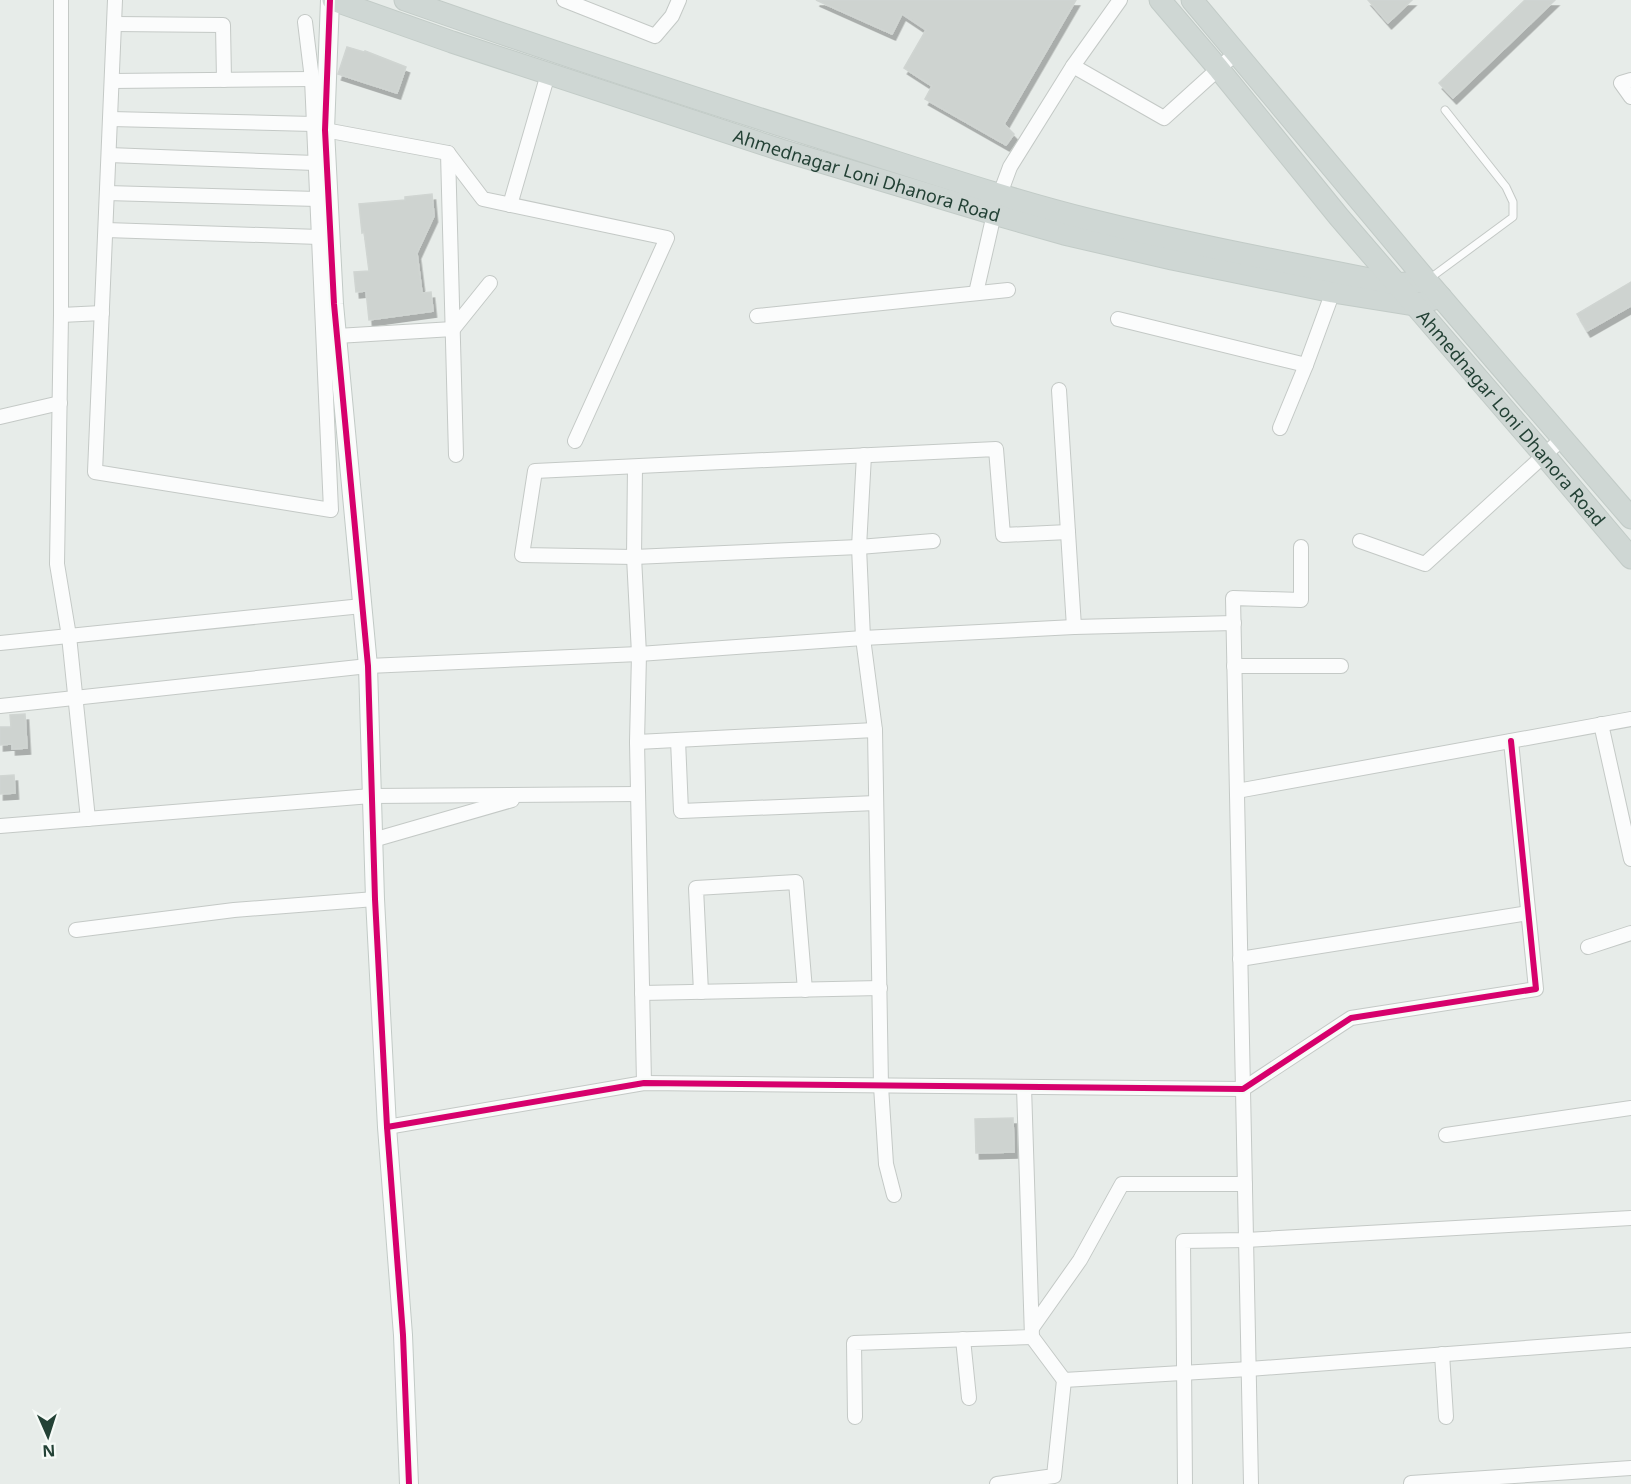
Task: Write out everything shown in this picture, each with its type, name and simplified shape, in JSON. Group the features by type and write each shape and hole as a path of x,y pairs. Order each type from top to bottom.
{"main road":[{"name":"Ahmednagar Loni Dhanora Road","path":"331,0 781,150 1064,234 1172,260 1336,282 1396,284 1427,280"},
{"name":"Ahmednagar Loni Dhanora Road","path":"405,0 729,110 1000,194 1336,282 1414,305 1441,297"},
{"name":"Ahmednagar Loni Dhanora Road","path":"1160,0 1396,284 1631,558"},
{"name":"Ahmednagar Loni Dhanora Road","path":"1192,0 1441,297 1631,518"}],"street":[{"path":"61,0 61,315 57,564 69,636 88,819"},
{"path":"116,0 95,472 331,510 315,163 331,0"},
{"path":"564,0 655,36 672,16 679,0"},
{"path":"1000,194 1010,166 1073,66 1120,0"},
{"path":"305,22 319,127 368,666 375,899 387,1127 403,1335 410,1484"},
{"path":"115,24 223,25 224,80"},
{"path":"1073,66 1164,118 1237,52"},
{"path":"510,205 548,74"},
{"path":"112,81 312,79"},
{"path":"1631,80 1621,83 1631,97"},
{"path":"111,119 319,127 448,153 483,199 667,238 575,441"},
{"path":"448,153 456,455"},
{"path":"109,155 315,163"},
{"path":"107,193 317,199"},
{"path":"975,293 994,214"},
{"path":"106,230 319,237"},
{"path":"1280,428 1336,282"},
{"path":"337,336 453,329 490,283"},
{"path":"757,316 1008,290"},
{"path":"61,315 102,313"},
{"path":"1118,319 1306,365"},
{"path":"1059,390 1074,627"},
{"path":"0,417 60,403"},
{"path":"1360,541 1425,564 1563,438"},
{"path":"933,542 634,557 522,555 535,471 996,449 1003,535 1068,532"},
{"path":"864,455 859,547 863,638 875,730 882,1086 886,1164 894,1195"},
{"path":"635,466 634,557 639,654 637,742 644,1083"},
{"path":"1251,1484 1233,598 1301,600 1301,547"},
{"path":"0,643 362,606"},
{"path":"0,706 368,666 639,654 863,638 1074,627 1234,623"},
{"path":"1234,666 1341,666"},
{"path":"1237,791 1631,719"},
{"path":"1601,724 1631,859"},
{"path":"637,742 875,730"},
{"path":"678,740 681,811 876,803"},
{"path":"387,1127 644,1083 1243,1089 1351,1018 1536,989 1511,741"},
{"path":"0,826 371,796 638,794"},
{"path":"373,840 529,795"},
{"path":"701,992 696,888 796,882 805,990"},
{"path":"76,930 234,910 375,899"},
{"path":"1240,959 1528,913"},
{"path":"1588,947 1631,933"},
{"path":"642,993 880,988"},
{"path":"997,1484 1054,1476 1064,1380 1032,1332 1024,1087"},
{"path":"1446,1135 1631,1108"},
{"path":"1032,1332 1080,1260 1122,1184 1245,1184"},
{"path":"1185,1484 1183,1241 1246,1240 1631,1218"},
{"path":"855,1417 854,1343 963,1339 1032,1332"},
{"path":"963,1339 969,1398"},
{"path":"1064,1380 1249,1369 1631,1340"},
{"path":"1442,1354 1446,1417"},
{"path":"1411,1484 1631,1468"},
{"path":"1610,1469 1610,1484"}],"lane":[{"path":"1427,280 1513,217 1513,202 1506,187 1445,110"}],"building":[{"path":"816,0 1076,0 1004,124 1014,134 1006,145 925,99 932,86 904,68 926,30 902,14 892,34"},
{"path":"1368,0 1412,0 1388,23"},
{"path":"1525,0 1555,0 1453,98 1439,83"},
{"path":"347,47 365,51 406,67 397,93 338,74"},
{"path":"432,194 434,216 417,253 422,293 431,292 433,311 369,320 366,291 356,292 354,272 369,271 359,204 405,200 405,197"},
{"path":"1631,282 1631,306 1587,331 1577,314"},
{"path":"25,714 27,748 12,749 12,744 0,745 0,727 11,727 10,715"},
{"path":"14,775 15,793 0,794 0,776"},
{"path":"1013,1118 1014,1152 976,1153 975,1119"}],"cycle path":[{"path":"330,0 325,130 334,304 368,666 375,899 387,1127 403,1335 409,1484"},
{"path":"387,1127 644,1083 1243,1089 1351,1018 1536,989 1511,741"}]}
